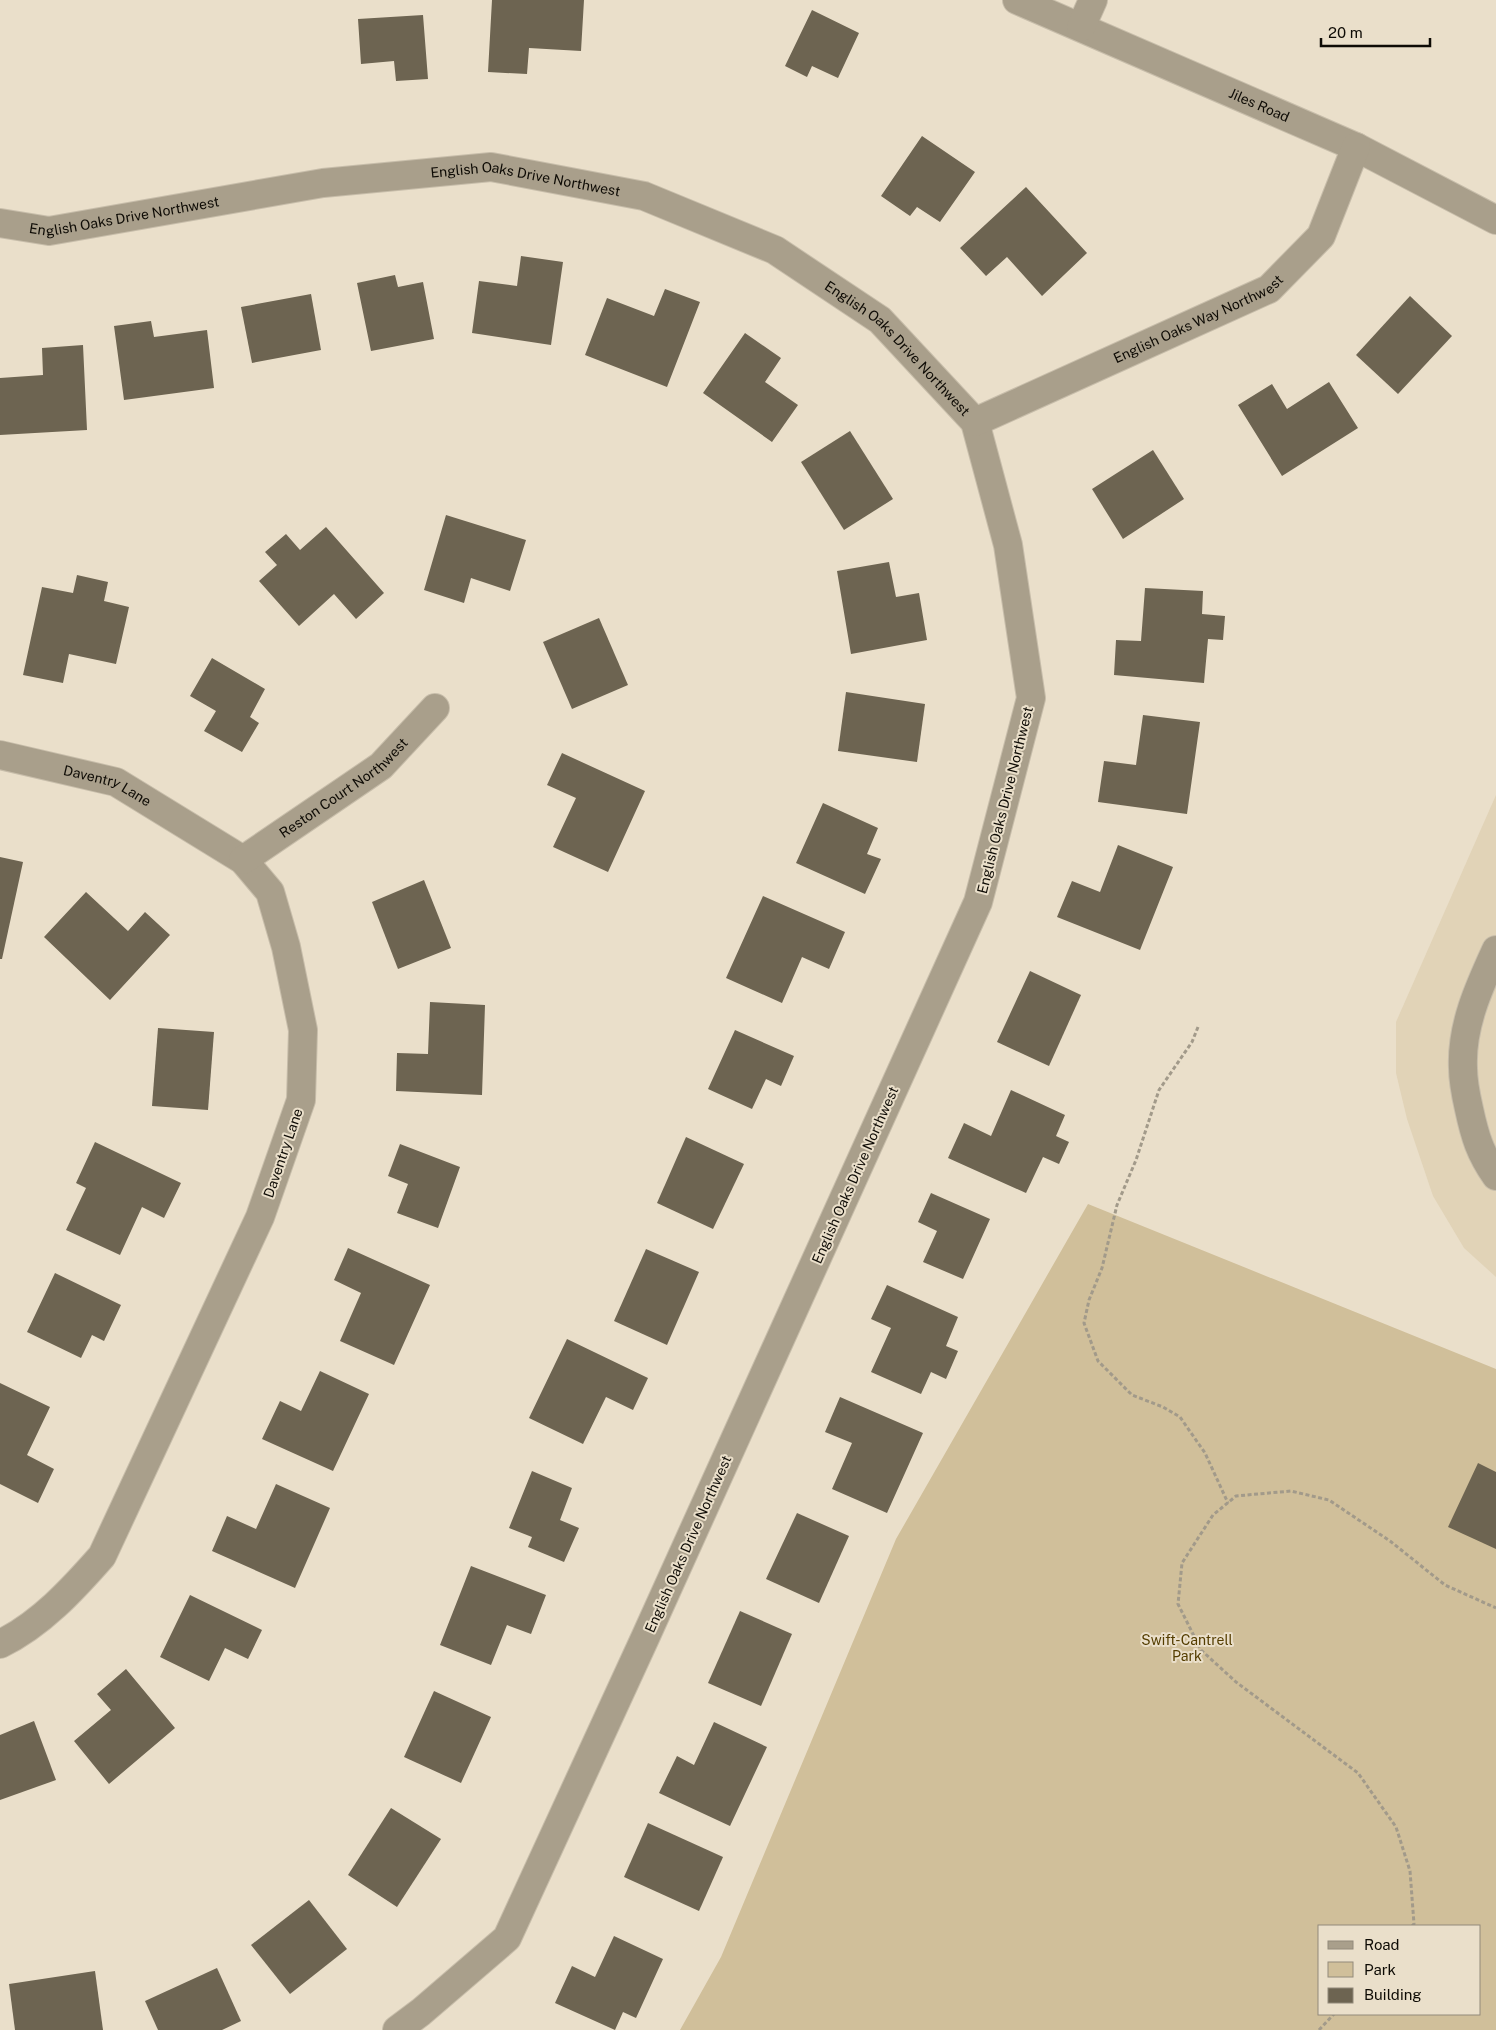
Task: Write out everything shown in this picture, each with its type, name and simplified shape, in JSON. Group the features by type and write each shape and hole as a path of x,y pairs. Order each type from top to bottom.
{"street":[{"name":"Jiles Road","path":"1017,0 1356,147 1496,220"},
{"path":"1081,27 1092,0"},
{"name":"English Oaks Way Northwest","path":"975,422 1269,289 1322,236 1356,147"},
{"name":"English Oaks Drive Northwest","path":"0,222 49,231 323,183 491,167 644,196 775,250 880,320 975,422 1008,545 1031,698 978,902 646,1638 507,1938 421,2012 397,2030"},
{"name":"Reston Court Northwest","path":"243,860 381,766 435,708"},
{"name":"Daventry Lane","path":"0,755 116,782 243,860 270,892 286,947 303,1030 301,1100 260,1217 102,1556 67,1596 11,1639 0,1644"},
{"path":"1496,950 1476,996 1466,1033 1462,1067 1476,1142 1484,1159 1496,1176"}],"path":[{"path":"1198,1026 1192,1042 1159,1090 1136,1160 1117,1205 1102,1268 1089,1300 1084,1323 1098,1360 1132,1395 1163,1407 1180,1417 1205,1453 1228,1503"},
{"path":"1413,1925 1410,1871 1396,1827 1358,1773 1236,1682 1201,1650 1178,1604 1182,1563 1213,1515 1236,1496 1292,1491 1329,1500 1390,1541 1445,1585 1496,1608"},
{"path":"1319,2030 1333,2015"}],"shaded area":[{"path":"1496,795 1496,1277 1464,1248 1433,1196 1407,1119 1396,1073 1396,1022"}],"green space":[{"name":"Swift-Cantrell Park","path":"1088,1204 1496,1369 1496,2030 680,2030 721,1957 896,1539"}],"building":[{"path":"492,0 584,0 581,51 529,48 527,74 488,72"},
{"path":"812,10 859,33 838,78 812,66 807,77 785,66"},
{"path":"423,15 428,79 396,81 394,61 361,64 358,19"},
{"path":"922,136 975,172 940,222 917,207 910,216 881,196"},
{"path":"1026,187 1087,253 1042,296 1007,257 986,276 960,248"},
{"path":"521,256 563,262 551,345 472,333 479,281 517,286"},
{"path":"395,275 398,287 423,282 434,339 371,351 357,283"},
{"path":"665,289 700,302 667,387 585,355 607,298 654,316"},
{"path":"311,294 321,350 252,363 241,307"},
{"path":"1410,296 1452,336 1398,394 1356,355"},
{"path":"151,321 154,337 207,330 214,388 124,400 114,326"},
{"path":"745,333 781,358 765,382 798,405 772,442 703,393"},
{"path":"83,345 87,430 0,435 0,378 43,375 42,348"},
{"path":"1329,382 1358,428 1282,476 1238,405 1272,384 1287,409"},
{"path":"850,431 893,499 844,530 801,462"},
{"path":"1153,450 1184,499 1123,539 1092,489"},
{"path":"446,515 526,540 510,591 471,578 464,603 424,590"},
{"path":"326,527 384,593 356,619 334,594 299,626 259,581 277,565 265,552 286,534 300,550"},
{"path":"889,562 896,597 919,593 927,640 851,654 837,571"},
{"path":"77,575 108,582 104,601 129,607 116,664 69,654 63,683 23,675 42,587 73,593"},
{"path":"1145,588 1203,591 1202,614 1225,616 1223,640 1208,639 1204,683 1114,675 1116,640 1141,641"},
{"path":"599,618 628,685 572,709 543,642"},
{"path":"212,658 265,689 250,717 259,723 242,752 204,731 216,711 190,696"},
{"path":"846,692 925,704 917,762 838,751"},
{"path":"1143,715 1200,722 1187,814 1098,802 1104,761 1136,765"},
{"path":"562,753 645,791 608,872 553,847 576,798 547,785"},
{"path":"823,803 878,828 867,854 881,859 865,894 796,863"},
{"path":"1118,845 1173,867 1140,950 1057,917 1072,881 1100,892"},
{"path":"0,857 23,862 2,959 0,959"},
{"path":"424,880 451,948 398,969 372,902"},
{"path":"86,892 128,931 145,912 170,935 110,1000 44,937"},
{"path":"763,896 845,932 829,969 802,957 782,1003 726,978"},
{"path":"1030,971 1081,995 1049,1066 997,1042"},
{"path":"430,1002 485,1005 482,1095 396,1091 397,1053 428,1054"},
{"path":"158,1028 214,1032 208,1110 152,1106"},
{"path":"735,1030 794,1056 781,1086 766,1079 752,1109 708,1089"},
{"path":"1011,1090 1065,1115 1056,1136 1069,1142 1059,1164 1043,1157 1026,1193 948,1158 964,1123 991,1136"},
{"path":"686,1137 744,1164 713,1229 657,1203"},
{"path":"95,1142 181,1183 164,1218 142,1207 120,1255 66,1230 86,1188 76,1183"},
{"path":"400,1144 460,1167 438,1228 397,1213 408,1184 388,1176"},
{"path":"931,1193 990,1219 963,1279 923,1262 937,1231 918,1222"},
{"path":"348,1248 430,1285 394,1365 340,1341 361,1293 334,1280"},
{"path":"646,1249 699,1272 667,1345 614,1321"},
{"path":"55,1273 121,1305 104,1341 92,1335 81,1358 27,1332"},
{"path":"887,1285 958,1317 946,1346 958,1351 946,1379 931,1372 921,1394 871,1372 891,1328 871,1319"},
{"path":"567,1339 648,1378 633,1410 606,1397 583,1444 529,1418"},
{"path":"320,1371 369,1394 333,1471 262,1439 280,1401 301,1411"},
{"path":"0,1383 50,1407 27,1455 54,1469 38,1503 0,1484"},
{"path":"840,1397 923,1433 887,1513 832,1489 852,1443 825,1432"},
{"path":"1478,1463 1496,1472 1496,1549 1448,1527"},
{"path":"532,1471 572,1488 560,1520 579,1528 564,1562 528,1547 532,1537 509,1528"},
{"path":"276,1484 330,1508 295,1588 212,1551 227,1516 256,1529"},
{"path":"797,1513 849,1536 819,1603 766,1579"},
{"path":"471,1566 546,1595 531,1634 507,1625 491,1665 440,1645"},
{"path":"190,1595 262,1630 248,1659 225,1648 209,1681 160,1657"},
{"path":"740,1611 792,1634 761,1706 708,1683"},
{"path":"126,1669 175,1728 109,1784 74,1741 111,1710 97,1694"},
{"path":"434,1691 491,1717 461,1783 404,1757"},
{"path":"34,1721 56,1780 0,1800 0,1735"},
{"path":"714,1722 767,1747 730,1826 659,1793 677,1756 694,1765"},
{"path":"391,1808 441,1839 397,1907 348,1875"},
{"path":"648,1823 723,1857 699,1911 624,1877"},
{"path":"309,1900 347,1949 290,1994 251,1945"},
{"path":"614,1936 663,1959 636,2018 623,2012 615,2030 555,2003 572,1966 595,1977"},
{"path":"217,1968 241,2021 222,2030 158,2030 145,2001"},
{"path":"95,1971 103,2030 15,2030 9,1984"}]}
